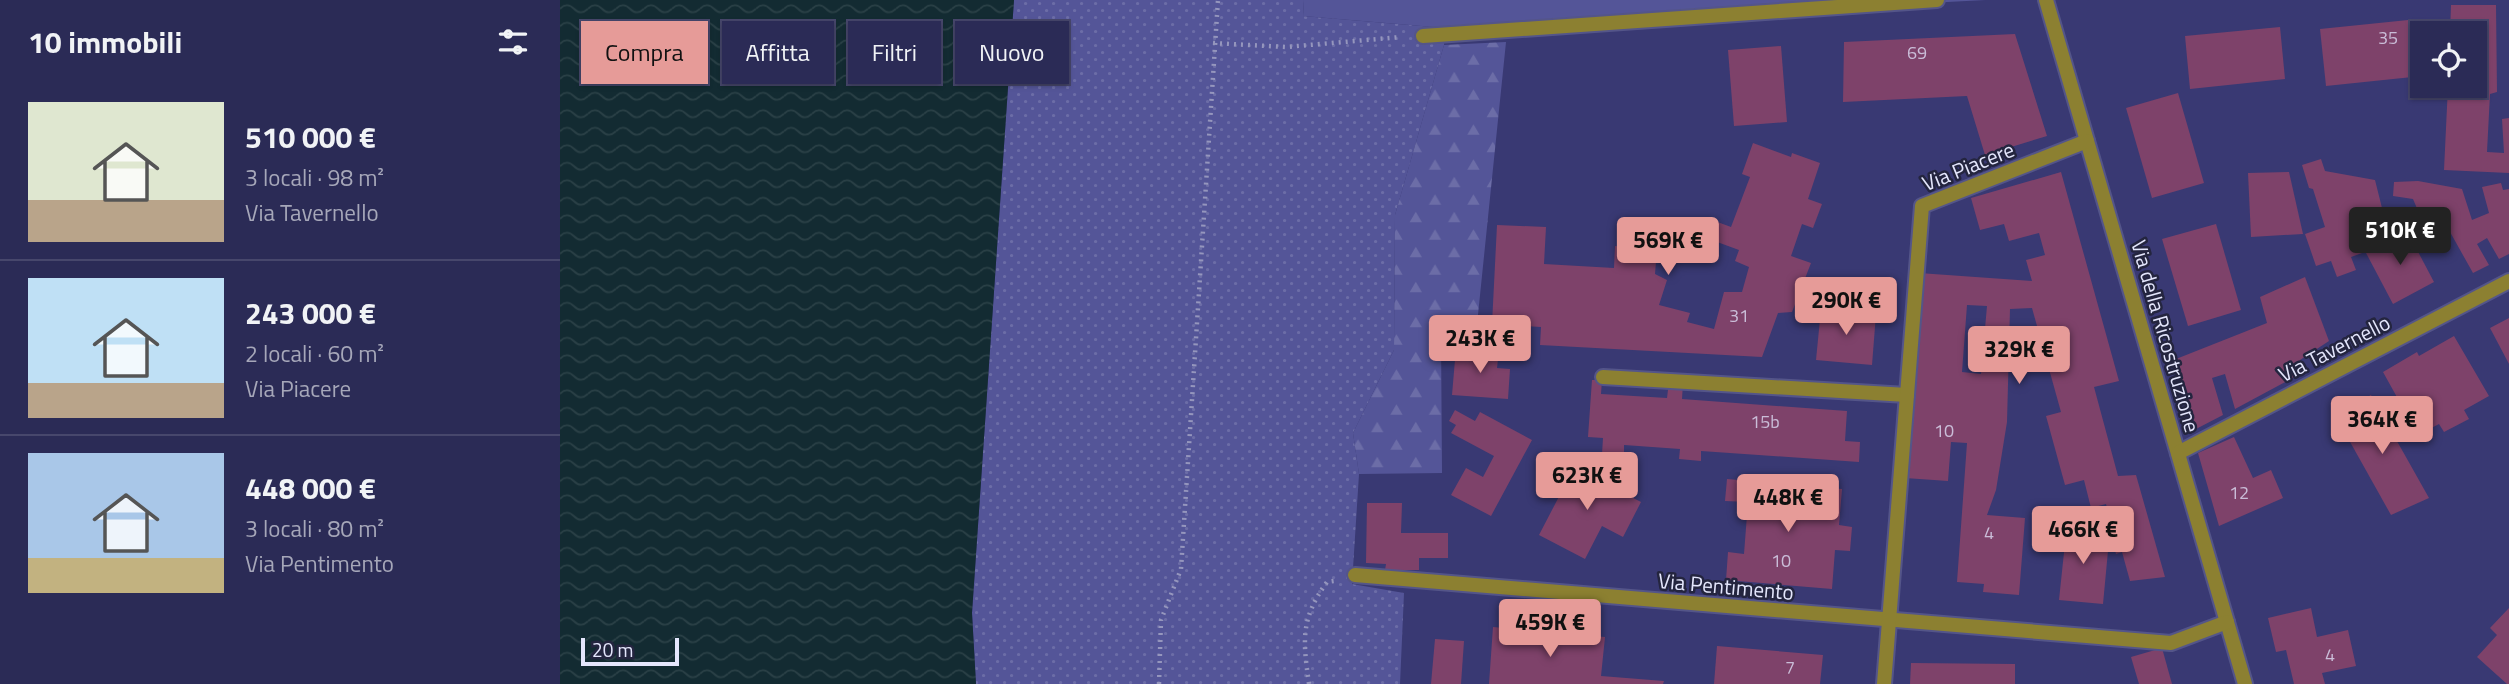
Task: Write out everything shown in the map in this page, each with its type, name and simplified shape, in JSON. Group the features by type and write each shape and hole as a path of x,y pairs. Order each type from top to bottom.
{"street":[{"path":"1423,36 1937,0"},
{"name":"Via della Ricostruzione","path":"2046,0 2245,684"},
{"name":"Via Piacere","path":"1884,684 1922,206 2087,141"},
{"name":"Via Tavernello","path":"2178,453 2509,281"},
{"path":"1603,377 1907,395"},
{"name":"Via Pentimento","path":"1355,575 2171,643 2227,622"}],"path":[{"path":"1159,684 1161,620 1181,569 1213,43 1218,0"},
{"path":"1213,43 1286,47 1423,36"},
{"path":"1309,684 1305,629 1312,603 1327,582 1355,575"}],"green space":[{"path":"1014,0 1304,0 1303,16 1445,28 1444,45 1395,215 1394,350 1353,433 1359,474 1352,584 1404,593 1400,684 976,684 972,613 1008,84 1069,84 1069,21 1013,21"},
{"path":"1304,0 1986,0 1445,28 1303,16"},
{"path":"1506,42 1476,334 1441,336 1442,473 1359,474 1353,433 1394,350 1395,215 1444,45"}],"water":[{"path":"560,0 1014,0 1013,21 955,21 955,84 1008,84 972,613 976,684 560,684"}],"building":[{"path":"2451,5 2496,5 2497,92 2490,94 2487,152 2504,153 2502,119 2509,118 2509,173 2444,170 2447,98 2487,98 2487,21 2450,21"},
{"path":"2418,19 2410,21 2410,77 2326,86 2320,29"},
{"path":"2280,27 2285,79 2190,89 2185,36"},
{"path":"2015,34 2047,136 1985,155 1967,96 1843,102 1844,42"},
{"path":"1781,46 1787,122 1734,126 1728,50"},
{"path":"2178,93 2204,183 2152,198 2126,108"},
{"path":"1753,143 1791,157 1792,153 1820,163 1808,199 1822,204 1813,228 1802,224 1791,256 1811,263 1792,312 1778,313 1762,357 1540,345 1541,327 1492,324 1497,225 1546,227 1544,264 1614,268 1615,246 1657,250 1655,274 1667,280 1659,305 1690,313 1687,322 1714,329 1724,292 1742,292 1749,267 1735,261 1739,250 1698,235 1704,217 1731,227 1750,177 1742,174"},
{"path":"2321,159 2325,171 2375,180 2384,216 2353,226 2362,253 2351,257 2356,270 2337,277 2331,261 2316,266 2305,234 2325,227 2302,165"},
{"path":"2061,172 2119,381 2094,387 2118,476 2136,475 2165,577 2130,581 2122,552 2116,554 2108,527 2112,526 2106,504 2091,508 2084,480 2065,485 2046,416 2061,412 2032,308 2010,309 2007,422 1996,490 1987,515 2025,518 2019,595 1983,592 1984,584 1957,582 1967,443 1951,442 1948,481 1905,478 1919,273 2032,281 2026,260 2045,255 2039,233 2009,241 2004,224 1980,230 1971,198","holes":["1967,305 1987,306 1981,374 1962,372"]},
{"path":"2289,172 2303,234 2251,237 2248,173"},
{"path":"2418,181 2462,189 2472,220 2489,213 2482,187 2501,183 2503,190 2509,189 2509,254 2499,259 2487,238 2477,244 2489,265 2473,273 2445,223 2425,227 2413,199 2393,196 2394,182"},
{"path":"2216,224 2241,310 2188,326 2162,239"},
{"path":"2406,229 2434,282 2393,304 2365,251"},
{"path":"2305,277 2329,341 2300,360 2304,372 2235,409 2225,374 2212,378 2223,415 2196,429 2176,359 2267,323 2260,297"},
{"path":"1821,309 1876,314 1872,365 1816,360"},
{"path":"2509,318 2509,364 2490,328"},
{"path":"2454,336 2489,396 2464,410 2469,419 2444,432 2439,424 2418,435 2383,372 2417,352 2419,356"},
{"path":"1456,348 1499,351 1497,368 1510,369 1508,399 1452,395"},
{"path":"1592,380 1602,380 1601,394 1667,398 1669,382 1683,383 1682,399 1847,411 1845,441 1860,442 1859,462 1701,451 1701,461 1679,459 1680,449 1624,445 1624,455 1602,454 1603,438 1588,437"},
{"path":"2371,395 2429,498 2391,515 2335,415"},
{"path":"1455,410 1475,421 1480,412 1532,440 1491,516 1451,495 1466,468 1483,477 1494,456 1451,433 1456,425 1449,421"},
{"path":"2234,437 2253,478 2271,470 2283,498 2219,526 2198,453"},
{"path":"1578,460 1593,467 1592,477 1641,502 1623,537 1602,526 1585,559 1539,535"},
{"path":"1727,479 1842,489 1839,525 1852,527 1850,551 1835,550 1832,589 1726,580 1728,552 1744,554 1748,502 1725,501"},
{"path":"1367,503 1402,503 1401,533 1448,533 1448,558 1419,558 1419,570 1385,570 1386,564 1366,563"},
{"path":"2067,524 2100,527 2098,549 2108,551 2103,604 2059,600"},
{"path":"2311,608 2317,637 2348,630 2356,666 2322,673 2325,684 2294,684 2286,650 2276,652 2268,618"},
{"path":"2509,608 2507,684 2477,657 2497,635 2490,628"},
{"path":"1493,627 1605,637 1601,676 1664,681 1663,684 1489,684"},
{"path":"1435,639 1464,641 1461,684 1431,684"},
{"path":"1717,646 1823,655 1820,684 1714,684"},
{"path":"2162,648 2172,684 2139,684 2131,657"},
{"path":"1911,663 2015,664 2015,684 1910,684"}]}
